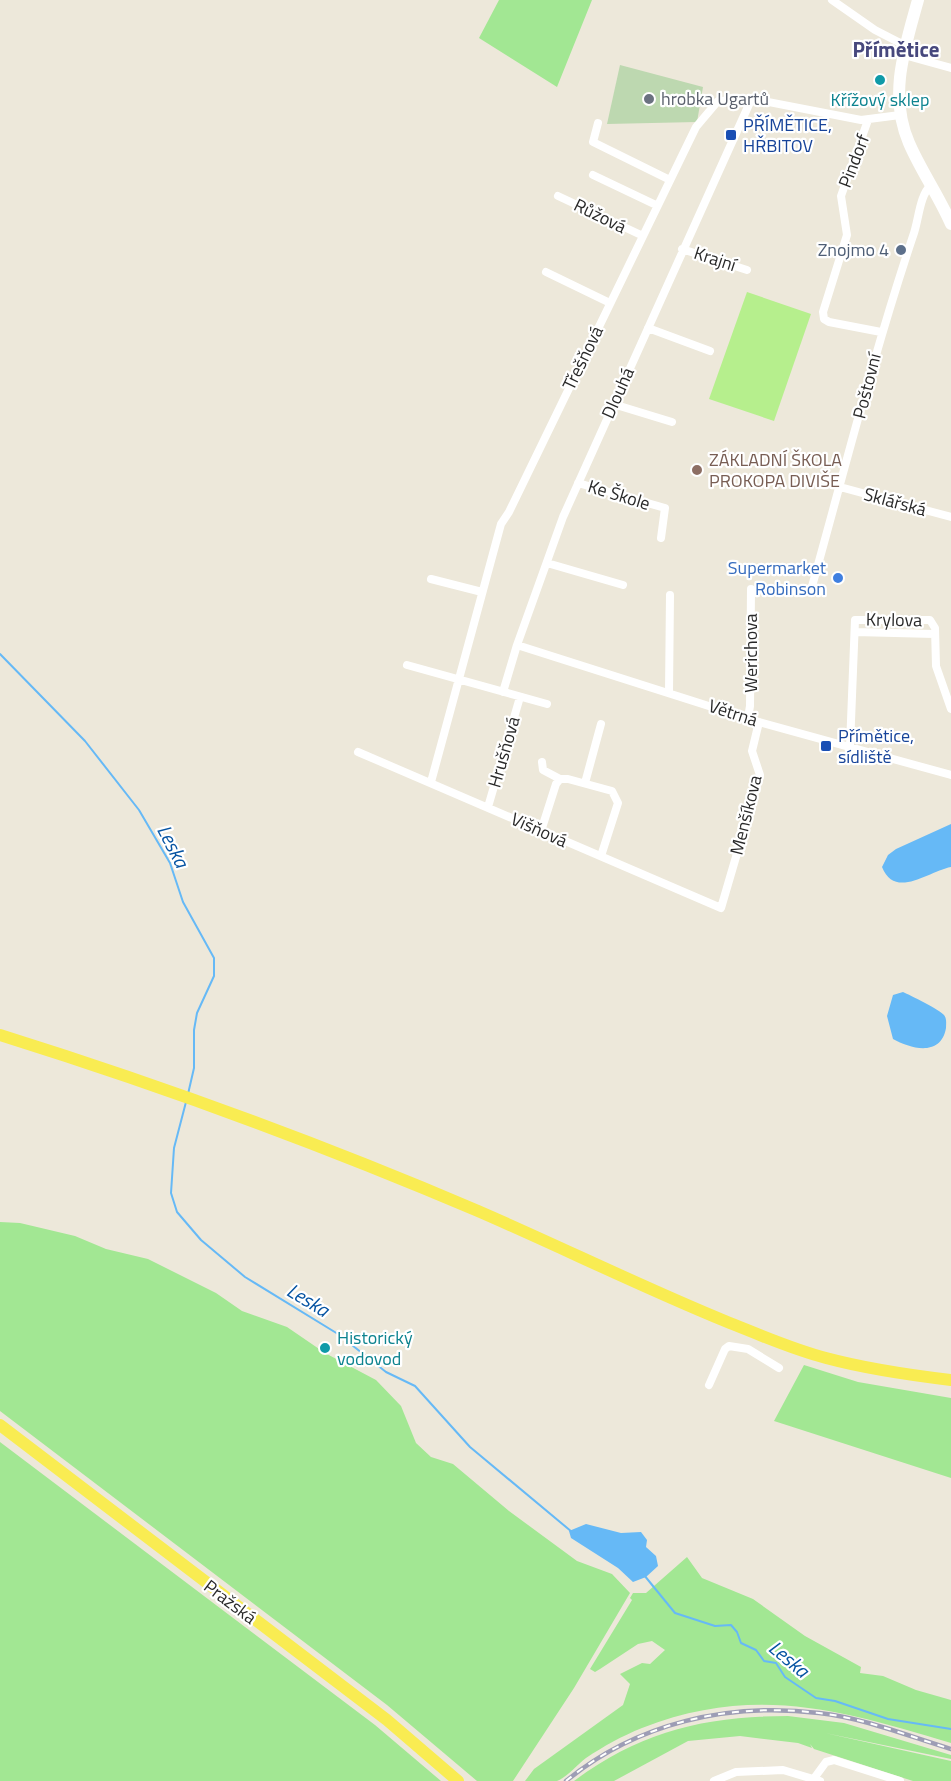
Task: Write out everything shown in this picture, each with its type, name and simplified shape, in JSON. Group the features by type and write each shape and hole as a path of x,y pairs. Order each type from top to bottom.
{"main road":[{"path":"918,0 898,87 900,115 908,142 951,224"},
{"path":"0,1035 166,1088 399,1178 762,1336 823,1358 879,1371 951,1380"},
{"name":"Pražská","path":"0,1425 387,1720 458,1781"}],"street":[{"path":"831,0 905,50 951,68"},
{"name":"Třešňová","path":"431,782 501,524 509,512 641,235 696,127 718,101 751,100 868,120 900,115"},
{"name":"Dlouhá","path":"503,692 517,645 578,483 751,100"},
{"name":"Pindorf","path":"868,120 841,196 847,235 823,312 824,318 829,322 881,332"},
{"path":"598,123 593,142 670,180"},
{"path":"593,175 656,205"},
{"name":"Poštovní","path":"811,590 881,332 918,222 923,196 931,185"},
{"name":"Růžová","path":"558,196 641,235"},
{"name":"Krajní","path":"682,249 747,270"},
{"path":"546,272 610,303"},
{"path":"648,328 710,351"},
{"path":"613,404 672,422"},
{"name":"Ke Škole","path":"578,483 665,508 661,537"},
{"name":"Sklářská","path":"840,487 951,517"},
{"path":"547,563 623,585"},
{"path":"431,579 482,592"},
{"name":"Werichova","path":"748,718 751,589"},
{"path":"669,692 670,595"},
{"name":"Krylova","path":"850,746 855,620 930,620 935,627 936,666 951,709"},
{"path":"855,632 935,633"},
{"name":"Větrná","path":"517,645 759,722 951,775"},
{"path":"406,664 458,680"},
{"name":"Hrušňová","path":"458,680 547,704"},
{"name":"Hrušňová","path":"488,807 520,697"},
{"name":"Menšíkova","path":"721,908 760,775 752,752 759,722"},
{"path":"585,783 601,724"},
{"name":"Višňová","path":"358,752 721,908"},
{"path":"542,762 543,770 560,779 612,791 617,799 601,856"},
{"path":"541,831 556,784 560,779"},
{"path":"709,1385 725,1349 729,1346 748,1349 779,1368"},
{"path":"714,1781 736,1772 783,1770 817,1779 830,1760 900,1781"}],"green space":[{"path":"499,0 592,0 557,87 479,38"},
{"path":"620,65 703,87 697,122 607,124"},
{"path":"747,292 811,314 774,421 709,399"},
{"path":"0,1222 20,1223 75,1236 106,1249 148,1259 216,1293 242,1311 287,1327 325,1353 376,1380 401,1406 416,1443 431,1457 453,1464 509,1511 577,1561 612,1574 630,1593 574,1688 513,1781 477,1781 387,1705 0,1411"},
{"path":"804,1365 858,1382 951,1398 951,1478 774,1421"},
{"path":"0,1442 375,1725 441,1781 0,1781"},
{"path":"687,1557 702,1578 753,1599 805,1636 861,1667 860,1673 883,1676 916,1690 951,1700 951,1743 835,1712 760,1705 722,1707 683,1715 635,1731 586,1758 557,1781 525,1781 534,1769 623,1705 630,1684 620,1674 642,1663 650,1664 665,1650 652,1641 638,1644 595,1672 590,1669 632,1600 630,1598 633,1593 646,1593"},
{"path":"788,1716 844,1723 951,1755 951,1759 825,1733 951,1761 951,1781 913,1781 814,1749 810,1744 812,1748 798,1743 740,1736 688,1741 614,1781 574,1781 624,1750 675,1730 729,1719"}],"water":[{"path":"951,824 951,867 904,883 888,877 882,867 888,855 896,849"},
{"path":"903,992 944,1015 946,1028 943,1037 932,1047 916,1048 893,1039 887,1016 893,995"},
{"path":"586,1524 621,1533 641,1532 647,1540 646,1547 656,1556 658,1566 646,1577 633,1582 618,1568 571,1538 569,1531"}],"waterway":[{"name":"Leska","path":"0,654 85,741 139,810 170,863 183,902 214,958 214,976 197,1013 194,1030 194,1068 188,1094"},
{"name":"Leska","path":"186,1102 174,1148 171,1193 177,1212 201,1240 245,1277 338,1334 386,1372 415,1386 470,1447 572,1532"},
{"name":"Leska","path":"644,1575 675,1613 715,1626 731,1625 737,1632 741,1643 756,1650 764,1661 776,1663 785,1677 816,1698 835,1701 888,1719 951,1729"}],"railway":[{"path":"566,1781 623,1744 653,1731 718,1714 751,1711 785,1710 836,1715 951,1749"}],"place":[{"name":"Křížový sklep","path":"880,80"},
{"name":"hrobka Ugartů","path":"649,99"},
{"name":"PŘÍMĚTICE, HŘBITOV","path":"731,135"},
{"name":"Znojmo 4","path":"901,250"},
{"name":"ZÁKLADNÍ ŠKOLA PROKOPA DIVIŠE","path":"697,470"},
{"name":"Supermarket Robinson","path":"838,578"},
{"name":"Přímětice, sídliště","path":"826,746"},
{"name":"Historický vodovod","path":"325,1348"}],"district":[{"name":"Přímětice","path":"896,50"}]}
